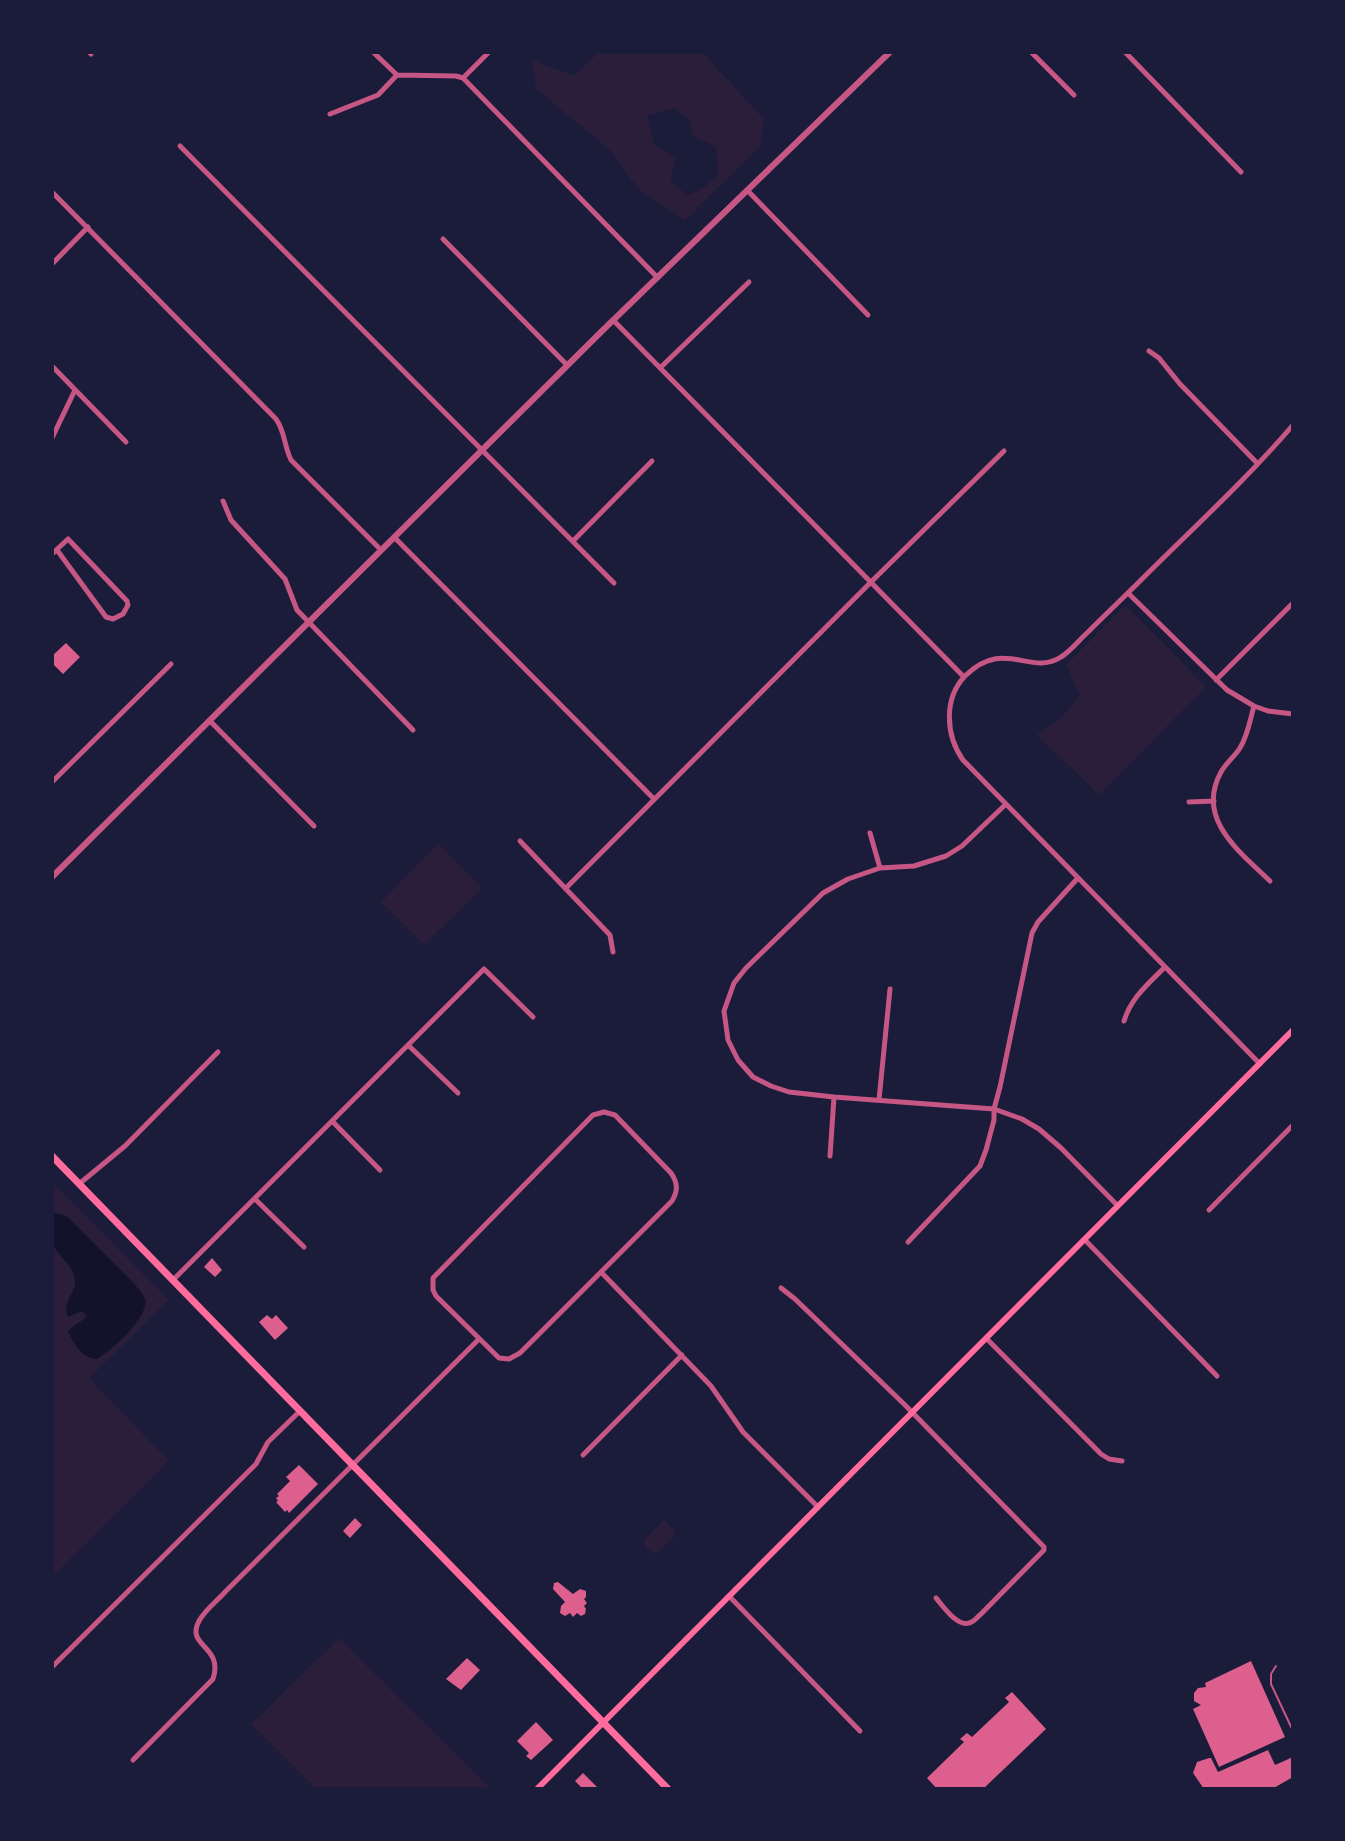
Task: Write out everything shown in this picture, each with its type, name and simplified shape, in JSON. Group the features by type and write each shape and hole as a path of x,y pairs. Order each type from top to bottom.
{"main road":[{"path":"537,1789 1293,1030"},
{"path":"52,1156 668,1789"}],"street":[{"path":"373,52 397,75 463,78 657,277"},
{"path":"463,78 489,52"},
{"path":"52,877 567,365 890,52"},
{"path":"1031,52 1074,95"},
{"path":"1125,52 1241,172"},
{"path":"330,114 378,95 397,75"},
{"path":"180,146 614,583"},
{"path":"747,190 868,315"},
{"path":"52,192 276,419 291,460 381,550"},
{"path":"52,264 88,227"},
{"path":"443,239 567,365"},
{"path":"660,368 749,282"},
{"path":"613,320 964,677"},
{"path":"1149,351 1257,463"},
{"path":"52,366 126,442"},
{"path":"52,438 75,390"},
{"path":"1260,1064 963,760 952,743 949,725 956,687 964,677 991,659 1043,663 1059,659 1293,425"},
{"path":"566,888 1004,451"},
{"path":"573,541 652,461"},
{"path":"223,501 231,520 285,579 297,610 413,730"},
{"path":"394,537 654,799"},
{"path":"68,539 127,601 123,614 113,619 106,617 54,552 68,539"},
{"path":"1128,593 1227,690 1254,706 1293,714"},
{"path":"1216,680 1293,603"},
{"path":"52,782 171,664"},
{"path":"1254,706 1245,740 1217,781 1214,801 1216,817 1225,835 1270,881"},
{"path":"210,721 314,826"},
{"path":"1189,802 1214,801"},
{"path":"1005,805 962,846 946,856 914,866 880,868 848,879 823,893 739,975 726,1004 724,1016 728,1040 738,1060 753,1077 789,1092 994,1109 1022,1119 1061,1148 1118,1206"},
{"path":"870,833 880,868"},
{"path":"520,841 610,935 613,952"},
{"path":"908,1242 980,1166 994,1120 1032,933 1038,922 1078,879"},
{"path":"1124,1021 1134,997 1165,967"},
{"path":"173,1280 484,969 533,1017"},
{"path":"879,1100 890,989"},
{"path":"408,1045 458,1093"},
{"path":"79,1184 125,1146 218,1052"},
{"path":"830,1156 834,1097"},
{"path":"604,1112 615,1115 671,1173 677,1187 672,1201 601,1272 520,1353 509,1359 495,1356 436,1296 432,1284 435,1274 593,1115 604,1112"},
{"path":"332,1121 380,1170"},
{"path":"1209,1210 1293,1125"},
{"path":"255,1199 304,1247"},
{"path":"1085,1240 1217,1376"},
{"path":"601,1272 682,1355 721,1399 743,1432 818,1507"},
{"path":"781,1288 1041,1542 1044,1550 970,1623 957,1620 936,1598"},
{"path":"986,1338 1101,1454 1122,1461"},
{"path":"133,1760 213,1679 214,1659 197,1637 196,1630 201,1618 479,1339"},
{"path":"583,1455 682,1355"},
{"path":"52,1667 256,1464 268,1442 300,1411"},
{"path":"729,1596 860,1731"}],"lane":[{"path":"1276,1666 1271,1674 1271,1684 1293,1731"}],"shaded area":[{"path":"599,52 702,52 764,119 760,146 685,220 639,190 609,149 536,89 532,60 574,76","holes":["675,108 689,120 692,135 716,147 718,175 688,196 670,180 676,158 654,145 647,116"]},
{"path":"1124,606 1206,687 1099,795 1037,735 1060,719 1080,695 1066,665"},
{"path":"438,843 482,888 424,945 381,902"},
{"path":"52,1182 169,1300 89,1378 169,1461 52,1577"},
{"path":"55,1213 67,1216 130,1279 146,1301 134,1326 97,1359 83,1354 68,1332 87,1317 82,1311 68,1317 67,1306 75,1280 72,1270 52,1242 52,1216"},
{"path":"664,1520 676,1532 675,1536 655,1554 645,1547 644,1540"},
{"path":"339,1638 491,1789 316,1789 251,1724"}],"building":[{"path":"66,643 80,657 63,674 52,663 52,656"},
{"path":"212,1258 222,1270 215,1277 204,1267"},
{"path":"267,1315 272,1319 276,1315 288,1328 275,1340 259,1322"},
{"path":"299,1465 318,1484 289,1513 287,1510 285,1512 276,1502 277,1494 290,1481 286,1477"},
{"path":"355,1518 362,1525 350,1538 343,1531"},
{"path":"558,1582 573,1594 580,1589 586,1591 585,1614 581,1616 577,1613 573,1617 570,1613 565,1616 560,1613 565,1602 553,1589 554,1583"},
{"path":"467,1658 480,1670 461,1690 446,1679"},
{"path":"1251,1661 1285,1737 1219,1767 1193,1709 1201,1705 1194,1701 1194,1693 1198,1688 1206,1687 1205,1683"},
{"path":"1012,1692 1046,1729 983,1789 937,1789 927,1778 964,1742 960,1739 967,1733 972,1737 1009,1702 1005,1698"},
{"path":"536,1722 553,1740 531,1760 526,1756 529,1753 517,1741"},
{"path":"1268,1750 1275,1765 1293,1757 1293,1777 1272,1789 1204,1789 1193,1773 1197,1762 1209,1758 1218,1772"},
{"path":"583,1773 599,1789 583,1789 575,1781"}]}
